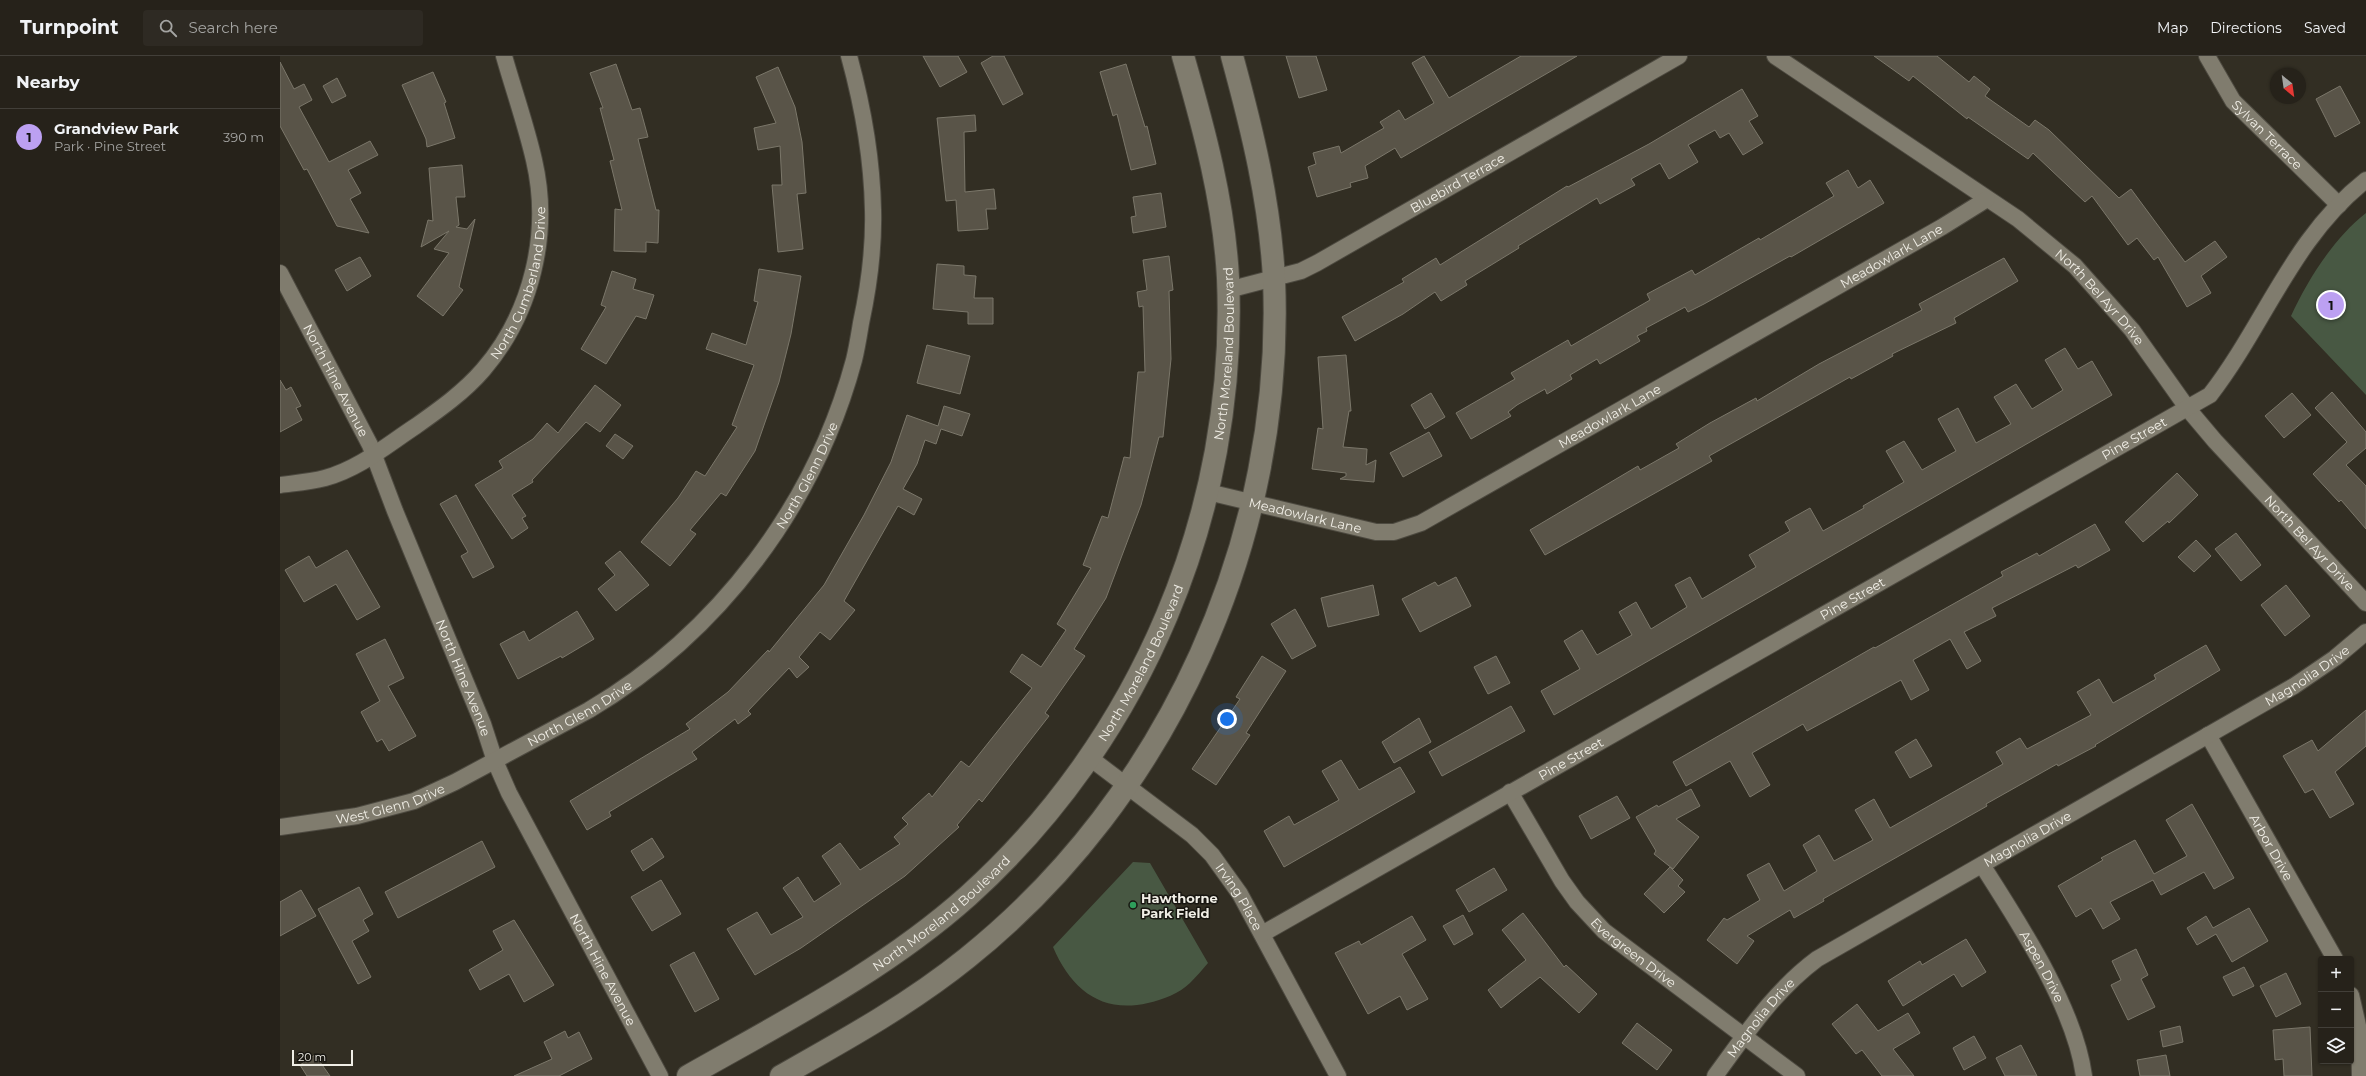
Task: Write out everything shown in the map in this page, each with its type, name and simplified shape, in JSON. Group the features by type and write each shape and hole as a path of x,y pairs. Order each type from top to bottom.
{"street":[{"name":"North Cumberland Drive","path":"280,485 324,479 366,461 436,412 464,389 483,370 502,345 527,294 541,227 540,195 534,161 504,56"},
{"name":"North Glenn Drive","path":"494,761 611,697 670,652 722,601 759,556 788,516 814,468 830,432 854,360 866,304 873,242 874,210 869,142 863,106 849,56"},
{"name":"North Moreland Boulevard","path":"688,1076 844,987 895,954 969,895 1024,840 1090,758 1118,715 1167,615 1190,553 1208,492 1217,454 1226,361 1228,290 1220,206 1214,167 1183,56"},
{"path":"781,1076 877,1020 967,958 1018,914 1063,866 1153,748 1179,701 1203,649 1229,584 1253,504 1271,386 1274,331 1274,278 1271,240 1258,152 1232,56"},
{"name":"Bluebird Terrace","path":"1228,290 1301,271 1317,263 1680,56"},
{"name":"North Bel Ayr Drive","path":"1775,56 1987,199 2045,240 2092,284 2132,330 2188,409 2215,441 2366,603"},
{"name":"Sylvan Terrace","path":"2207,56 2233,101 2339,205"},
{"name":"Pine Street","path":"1262,934 2088,463 2188,409 2210,395 2223,378 2308,238 2339,205 2366,180"},
{"name":"Meadowlark Lane","path":"1208,492 1253,504 1376,532 1406,530 1421,523 1908,247 1987,199"},
{"name":"North Hine Avenue","path":"280,273 350,402 374,454 483,724 494,761 660,1076"},
{"name":"Magnolia Drive","path":"1715,1076 1744,1036 1783,987 1817,960 2294,686 2335,658 2366,632"},
{"name":"Arbor Drive","path":"2208,735 2333,956"},
{"name":"Irving Place","path":"1090,758 1127,784 1192,835 1212,855 1240,894 1338,1076"},
{"name":"West Glenn Drive","path":"280,827 386,810 432,794 494,761"},
{"name":"Evergreen Drive","path":"1510,792 1562,881 1577,902 1604,931 1797,1076"},
{"name":"Aspen Drive","path":"1982,865 2048,978 2073,1028 2084,1076"},
{"path":"2354,1008 2359,1030 2360,1076"}],"green space":[{"path":"2366,213 2366,395 2291,316 2305,288 2323,260 2343,234"},
{"name":"Hawthorne Park Field","path":"1133,862 1150,863 1208,963 1186,987 1170,996 1148,1003 1116,1005 1102,1001 1090,995 1079,986 1060,962 1053,947"}],"building":[{"path":"923,56 958,56 967,72 940,87"},
{"path":"993,56 1004,56 1023,94 1003,105 981,63"},
{"path":"1286,56 1316,56 1327,90 1299,98"},
{"path":"1424,56 1449,98 1521,56 1577,56 1401,158 1395,148 1365,166 1368,178 1350,183 1351,187 1317,197 1308,167 1316,164 1313,153 1339,146 1341,153 1384,128 1380,122 1399,110 1405,120 1434,103 1412,63"},
{"path":"1874,56 1937,56 1969,82 1974,76 1990,89 1985,96 2029,127 2035,120 2049,130 2119,198 2131,189 2185,262 2215,241 2227,257 2201,276 2211,293 2187,307 2158,257 2154,260 2137,238 2128,245 2092,196 2085,202 2033,153 2028,159 1968,117 1967,119 1913,76 1909,81"},
{"path":"280,62 294,89 304,84 312,100 299,107 329,162 370,141 378,155 348,170 361,193 350,199 369,233 337,226 307,169 304,170 280,126"},
{"path":"616,64 632,110 640,108 648,137 638,139 656,210 659,210 658,243 646,242 646,252 614,251 615,209 622,210 610,161 614,160 600,108 603,108 590,73"},
{"path":"1126,64 1145,127 1147,126 1156,164 1131,170 1117,114 1113,116 1100,72"},
{"path":"778,67 795,107 802,142 806,193 797,194 803,249 778,252 772,185 782,185 780,146 758,150 754,128 776,123 756,77"},
{"path":"433,72 446,102 444,103 455,138 427,147 426,139 402,85"},
{"path":"337,78 346,96 332,103 323,86"},
{"path":"2340,86 2360,123 2335,137 2316,99"},
{"path":"1742,89 1758,116 1749,121 1763,143 1743,155 1729,133 1720,138 1715,130 1688,145 1698,162 1669,179 1660,163 1631,179 1635,185 1600,204 1597,198 1518,246 1519,248 1465,281 1467,285 1441,301 1435,292 1403,314 1355,341 1342,317 1404,282 1402,279 1436,258 1440,265 1567,186 1568,187 1649,144"},
{"path":"975,115 976,131 964,132 965,192 994,189 996,209 986,209 988,229 958,231 956,200 946,201 937,118"},
{"path":"462,165 465,197 456,197 459,225 456,227 467,229 475,219 459,287 463,290 443,316 417,296 449,253 434,249 449,231 421,247 428,220 433,221 429,168"},
{"path":"1848,170 1858,188 1870,180 1884,203 1791,257 1790,256 1704,304 1688,312 1685,307 1646,328 1647,331 1637,336 1640,341 1600,364 1597,359 1570,375 1572,379 1547,394 1545,389 1517,405 1508,412 1511,416 1471,439 1456,413 1515,379 1511,373 1568,340 1571,346 1650,300 1647,294 1692,270 1695,275 1759,238 1760,240 1834,196 1826,183"},
{"path":"1161,193 1166,227 1133,233 1131,217 1136,216 1133,197"},
{"path":"1169,256 1173,290 1169,291 1171,359 1163,437 1159,437 1141,505 1106,598 1074,649 1085,656 1045,713 1049,716 982,802 979,799 957,825 959,827 905,876 801,948 755,975 727,929 757,912 771,935 803,917 783,888 798,877 814,902 841,884 822,856 840,843 860,870 900,844 894,837 908,824 902,818 929,793 932,797 961,761 969,767 1032,688 1010,672 1022,654 1041,667 1066,630 1057,624 1091,568 1083,565 1102,516 1108,518 1124,457 1130,458 1138,372 1145,372 1143,306 1139,307 1137,292 1147,290 1143,260"},
{"path":"360,257 371,276 347,291 335,270"},
{"path":"2004,258 2018,281 1954,318 1956,323 1892,354 1893,356 1851,379 1850,377 1709,456 1712,461 1545,555 1530,530 1638,466 1640,470 1679,448 1676,444 1710,423 1756,398 1757,401 1819,364 1922,310 1919,304"},
{"path":"937,264 964,266 964,275 976,276 974,298 993,298 993,324 968,324 968,312 933,309"},
{"path":"759,269 801,276 791,334 779,382 755,451 726,496 721,493 690,530 696,534 670,566 641,542 678,498 696,471 705,476 737,427 732,425 754,365 706,349 712,333 746,345 758,302 754,301"},
{"path":"612,271 636,279 633,289 654,295 646,319 636,316 606,364 581,349 606,307 601,305"},
{"path":"927,345 970,356 960,394 917,383"},
{"path":"2065,348 2078,369 2092,361 2112,395 1554,715 1541,691 1580,669 1564,641 1582,630 1597,655 1632,635 1619,612 1636,602 1651,629 1687,607 1675,585 1690,577 1702,599 1756,567 1749,555 1790,531 1785,522 1810,508 1823,531 1864,508 1863,506 1904,482 1886,451 1904,441 1922,470 1956,451 1938,419 1958,408 1976,443 2011,424 1994,397 2016,384 2032,409 2063,390 2045,360"},
{"path":"1346,355 1351,411 1349,411 1343,447 1367,449 1366,465 1376,460 1374,482 1340,479 1346,476 1346,473 1312,469 1318,428 1323,429 1318,357"},
{"path":"280,380 286,390 291,387 301,406 296,408 302,420 280,432"},
{"path":"595,385 621,405 600,432 586,422 532,480 533,482 512,495 526,516 522,518 528,528 512,539 475,485 503,468 499,461 533,439 547,423 558,433"},
{"path":"2332,392 2366,432 2366,448 2346,465 2366,486 2366,529 2341,500 2339,502 2313,474 2347,442 2315,408"},
{"path":"1431,393 1445,417 1425,429 1411,405"},
{"path":"2292,393 2311,415 2284,438 2265,416"},
{"path":"944,406 970,414 962,436 941,429 936,444 925,440 917,464 903,489 922,499 914,515 898,506 844,601 855,610 830,640 820,632 799,657 809,667 797,678 789,668 748,711 751,714 738,724 735,719 692,752 697,759 609,812 611,816 587,830 570,801 690,729 686,724 728,692 768,650 769,652 824,585 864,515 891,462 907,415 938,426"},
{"path":"1429,432 1442,456 1403,477 1390,453"},
{"path":"615,434 633,446 623,459 606,446"},
{"path":"2177,473 2198,495 2169,523 2168,521 2143,542 2125,522"},
{"path":"456,495 494,567 473,578 461,556 468,552 440,504"},
{"path":"2095,524 2110,550 2078,568 2076,565 1992,608 1996,616 1964,632 1981,661 1967,669 1950,639 1913,660 1929,690 1911,700 1901,680 1807,731 1803,724 1752,753 1770,785 1750,797 1730,761 1686,786 1673,762 1874,647 1875,648 2003,576 2001,572 2037,553 2039,556"},
{"path":"2236,533 2261,565 2241,581 2215,549"},
{"path":"2196,540 2211,556 2194,572 2178,557"},
{"path":"347,550 380,607 357,620 336,584 304,602 285,570 309,556 316,568"},
{"path":"620,551 649,585 616,611 598,589 615,575 605,563"},
{"path":"1456,577 1471,606 1420,632 1402,599 1435,582 1438,586"},
{"path":"1373,585 1379,615 1328,627 1321,598"},
{"path":"2286,585 2310,616 2285,636 2261,605"},
{"path":"1295,609 1316,646 1292,659 1271,624"},
{"path":"577,611 594,639 562,658 561,656 518,679 500,644 524,631 529,641"},
{"path":"385,639 404,678 388,686 416,736 389,751 382,739 377,742 361,712 380,701 356,654"},
{"path":"2206,645 2220,670 2095,745 2096,746 2058,766 2057,764 1986,804 1987,806 1823,899 1824,901 1794,918 1790,910 1747,936 1754,941 1737,964 1707,940 1724,918 1727,920 1760,900 1747,875 1769,863 1784,891 1817,871 1803,845 1819,835 1834,861 1873,840 1855,810 1874,799 1890,828 2003,764 1996,752 2020,738 2027,749 2091,715 2077,692 2099,679 2113,703 2156,679 2154,675"},
{"path":"1262,656 1286,671 1246,733 1250,735 1216,785 1192,769 1240,699 1236,697"},
{"path":"1496,656 1510,683 1488,694 1474,667"},
{"path":"1511,706 1525,731 1442,776 1429,752"},
{"path":"2366,710 2366,746 2335,772 2354,804 2330,818 2313,789 2305,793 2283,756 2312,740 2318,751"},
{"path":"1419,718 1431,742 1394,763 1382,742"},
{"path":"1916,739 1932,766 1910,778 1895,752"},
{"path":"1341,760 1359,790 1400,767 1415,792 1284,867 1264,831 1289,816 1294,825 1339,800 1322,771"},
{"path":"1691,789 1700,806 1676,819 1699,837 1673,869 1654,854 1656,851 1636,817"},
{"path":"1617,796 1630,818 1591,839 1579,816"},
{"path":"2192,804 2234,878 2214,889 2204,872 2161,895 2153,880 2110,902 2120,919 2103,929 2091,908 2076,917 2058,886 2103,860 2101,858 2135,840 2154,874 2187,856 2166,820"},
{"path":"652,838 664,857 643,871 631,851"},
{"path":"482,841 495,867 398,918 385,892"},
{"path":"1670,867 1683,880 1678,886 1685,892 1664,913 1644,894"},
{"path":"1494,868 1507,890 1469,912 1456,890"},
{"path":"661,880 681,914 652,931 631,897"},
{"path":"359,887 373,914 363,920 369,931 352,941 371,977 358,984 318,909"},
{"path":"301,890 316,916 280,936 280,902"},
{"path":"2249,908 2268,941 2232,962 2216,934 2197,945 2187,928 2206,916 2213,928"},
{"path":"1523,913 1564,967 1566,965 1597,994 1579,1013 1540,977 1501,1008 1488,990 1526,960 1502,930"},
{"path":"1463,915 1473,934 1454,945 1443,926"},
{"path":"1412,916 1426,940 1402,954 1428,999 1407,1010 1400,996 1368,1014 1335,953 1359,941 1361,945"},
{"path":"514,920 554,985 524,1002 509,974 480,990 469,970 503,950 493,931"},
{"path":"1966,939 1986,972 1962,987 1954,974 1903,1006 1888,981 1920,961 1922,965"},
{"path":"2136,949 2148,975 2141,979 2155,1007 2128,1020 2111,985 2121,980 2112,961"},
{"path":"694,952 719,999 695,1012 670,965"},
{"path":"2244,967 2254,986 2233,996 2223,977"},
{"path":"2286,973 2301,1004 2276,1017 2260,986"},
{"path":"1857,1004 1878,1031 1908,1013 1920,1033 1893,1049 1914,1076 1882,1076 1862,1050 1856,1054 1832,1024"},
{"path":"1637,1023 1672,1050 1657,1070 1622,1043"},
{"path":"2180,1026 2183,1042 2163,1047 2160,1031"},
{"path":"2310,1027 2312,1076 2284,1076 2283,1059 2275,1060 2273,1030"},
{"path":"565,1031 568,1038 579,1032 592,1059 559,1076 514,1076 552,1059 544,1042"},
{"path":"1974,1036 1986,1058 1964,1070 1953,1048"},
{"path":"2021,1045 2037,1076 2005,1076 1996,1058"},
{"path":"315,1055 330,1076 307,1076 300,1065"},
{"path":"2166,1055 2170,1076 2140,1076 2137,1060"}],"place":[{"name":"Grandview Park","path":"2331,305"},
{"name":"Hawthorne Park Field","path":"1133,905"}]}
